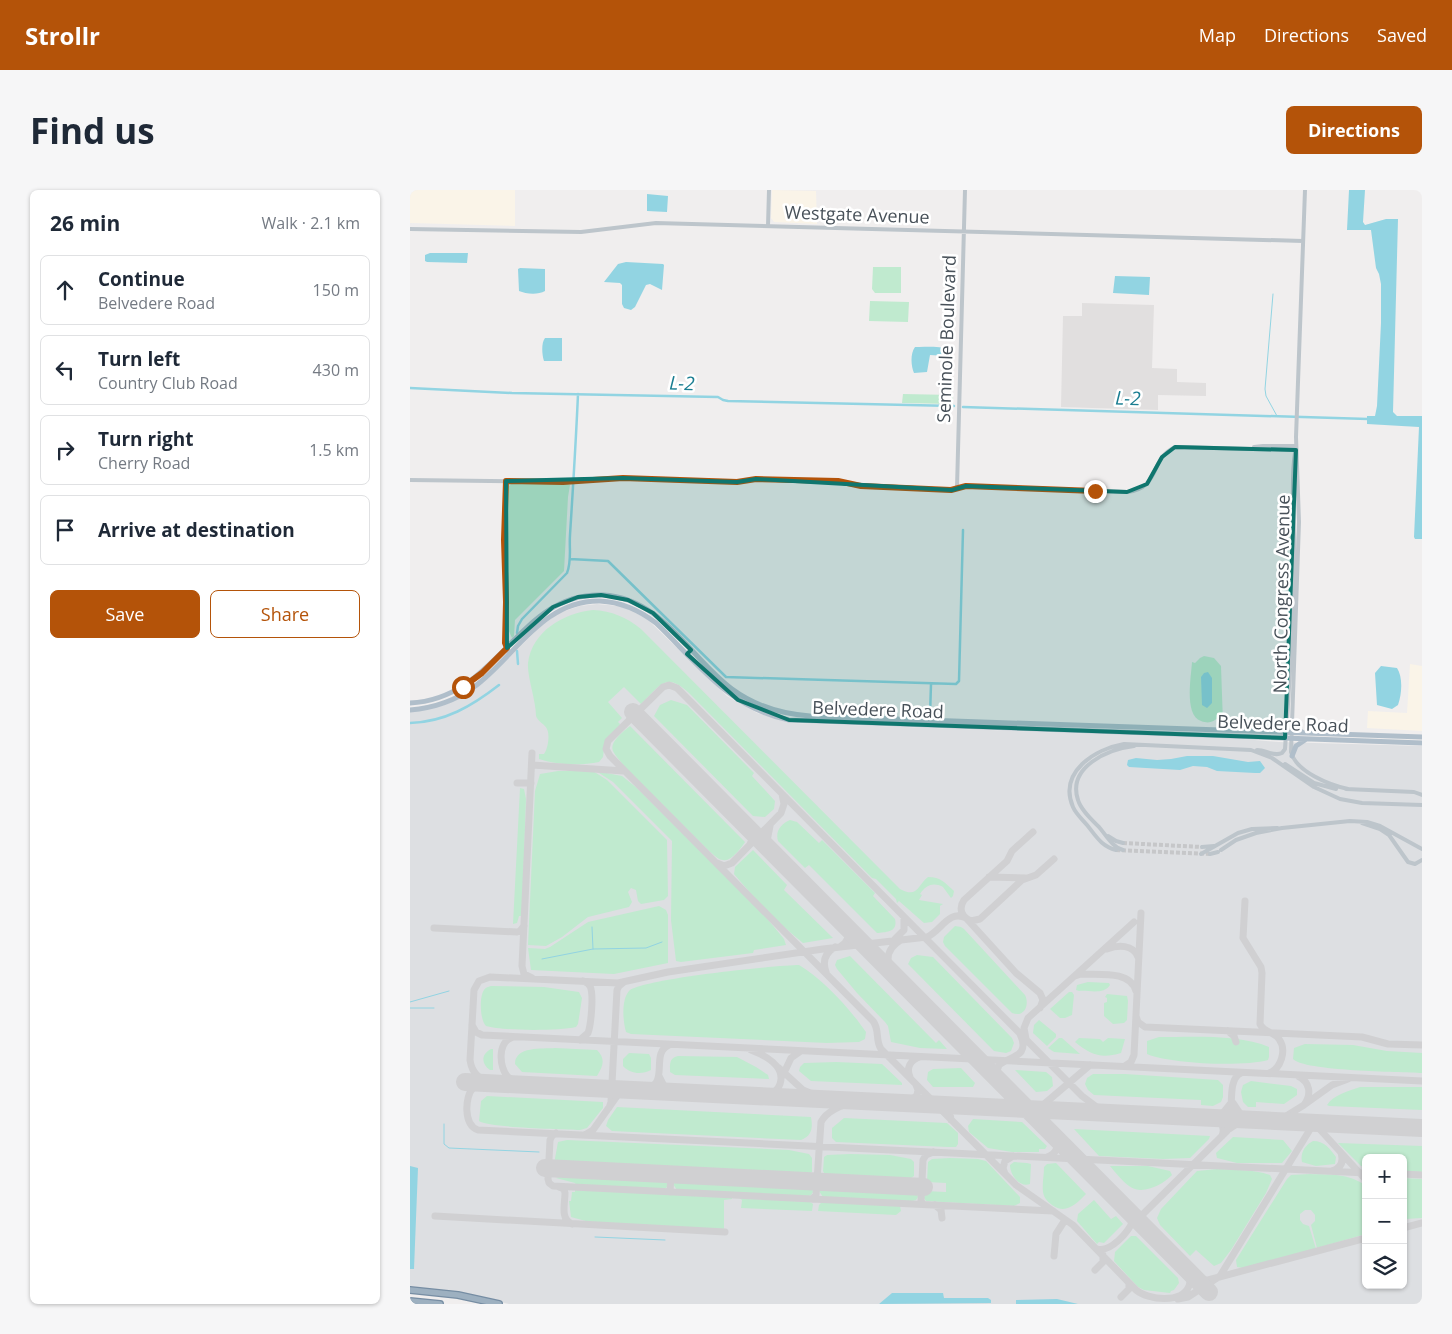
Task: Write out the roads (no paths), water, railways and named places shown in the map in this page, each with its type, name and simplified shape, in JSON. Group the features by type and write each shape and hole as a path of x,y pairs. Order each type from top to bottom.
{"highway":[{"path":"410,1290 458,1296 499,1304"},
{"path":"410,1301 440,1304"}],"main road":[{"name":"Belvedere Road","path":"410,703 433,700 450,694 474,679 538,618 553,607 578,597 601,595 624,599 645,608 660,619 719,686 738,700 766,714 793,720 1288,736 1422,737"},
{"name":"Belvedere Road","path":"410,710 443,703 472,689 550,616 571,606 597,601 620,604 642,613 689,652"},
{"path":"443,703 450,694"},
{"path":"1292,721 1297,730 1308,736 1296,746 1292,756"},
{"name":"Belvedere Road","path":"1308,736 1422,743"},
{"path":"1398,742 1407,740 1412,736"}],"street":[{"path":"768,226 769,190"},
{"name":"Seminole Boulevard","path":"957,488 965,190"},
{"name":"North Congress Avenue","path":"1288,736 1292,721 1299,522 1296,422 1304,190"},
{"name":"Westgate Avenue","path":"410,229 581,232 656,223 1303,241"},
{"path":"410,480 569,482 623,478 737,482 756,479 841,482 861,486 951,490 966,486 1131,492 1139,489 1150,480 1162,457 1167,451 1175,447 1249,448 1263,446 1296,448"},
{"name":"North Congress Avenue","path":"1288,736 1294,519 1293,464 1296,448"},
{"path":"506,481 504,549 505,643 509,654"},
{"path":"1123,850 1114,845 1082,808 1078,800 1076,786 1087,766 1106,753 1123,747 1139,746 1263,750 1274,754 1281,754 1285,749 1288,736"},
{"path":"1288,736 1292,756 1304,768 1329,785 1348,789"},
{"path":"1116,850 1101,843 1076,812 1070,796 1070,783 1080,766 1095,753 1120,745 1139,746"},
{"path":"1247,750 1264,754 1320,785 1334,788 1414,792 1422,795"},
{"path":"1278,761 1314,787 1340,799 1362,803 1421,805"},
{"path":"1355,820 1384,832 1394,841 1408,862 1415,864 1422,860"},
{"path":"1201,854 1223,840 1247,830 1355,820 1380,826 1420,847"},
{"path":"1210,854 1220,851 1247,835 1282,828"},
{"path":"1104,833 1114,841 1124,842"},
{"path":"1202,846 1214,846"}],"water":[{"path":"1349,190 1365,190 1363,222 1365,225 1386,219 1398,219 1393,412 1397,416 1422,416 1422,539 1415,539 1414,537 1419,427 1367,424 1367,416 1375,416 1377,406 1381,284 1376,268 1371,230 1347,230"},
{"path":"647,194 668,196 667,212 647,211"},
{"path":"430,253 468,253 467,263 427,262 425,261 425,255"},
{"path":"626,262 664,265 662,290 650,284 646,285 635,307 631,310 624,308 622,304 622,285 620,283 604,282 618,264"},
{"path":"518,269 545,269 545,291 532,294 519,291"},
{"path":"1115,276 1150,277 1149,295 1113,293"},
{"path":"545,338 562,338 562,361 544,361 542,349"},
{"path":"915,347 945,349 951,353 946,356 930,355 927,372 914,373 912,353"},
{"path":"1381,666 1397,668 1399,672 1401,691 1398,705 1392,709 1377,705 1375,673"},
{"path":"1208,672 1212,678 1212,703 1207,708 1202,705 1201,677 1204,673"},
{"path":"1187,756 1213,756 1248,762 1260,761 1265,768 1260,773 1255,773 1217,771 1207,767 1193,766 1180,770 1129,767 1127,765 1128,760 1136,758 1157,760"},
{"path":"410,1166 418,1168 414,1269 410,1269"},
{"path":"892,1293 943,1293 944,1298 988,1298 991,1300 991,1303 879,1304"},
{"path":"1057,1299 1078,1304 1016,1304 1016,1300"}],"waterway":[{"path":"1273,294 1265,389 1266,396 1277,416"},
{"name":"L-2","path":"410,388 512,393 718,397 728,401 954,406"},
{"path":"517,633 522,619 567,573 569,568 578,394"},
{"name":"L-2","path":"963,407 1368,419"},
{"path":"570,559 608,561 726,677 956,684 959,681 963,530"},
{"path":"517,651 518,664"},
{"path":"930,716 931,684"},
{"path":"410,723 435,720 458,712 479,700 499,685"},
{"path":"592,927 593,949"},
{"path":"542,959 593,949 646,948 662,942"},
{"path":"410,1002 449,991"},
{"path":"410,1008 434,1008"},
{"path":"444,1124 444,1144 449,1148 539,1152"},
{"path":"595,1237 665,1240"}],"tunnel":[{"path":"1123,843 1202,847"},
{"path":"1116,850 1210,854"}]}
